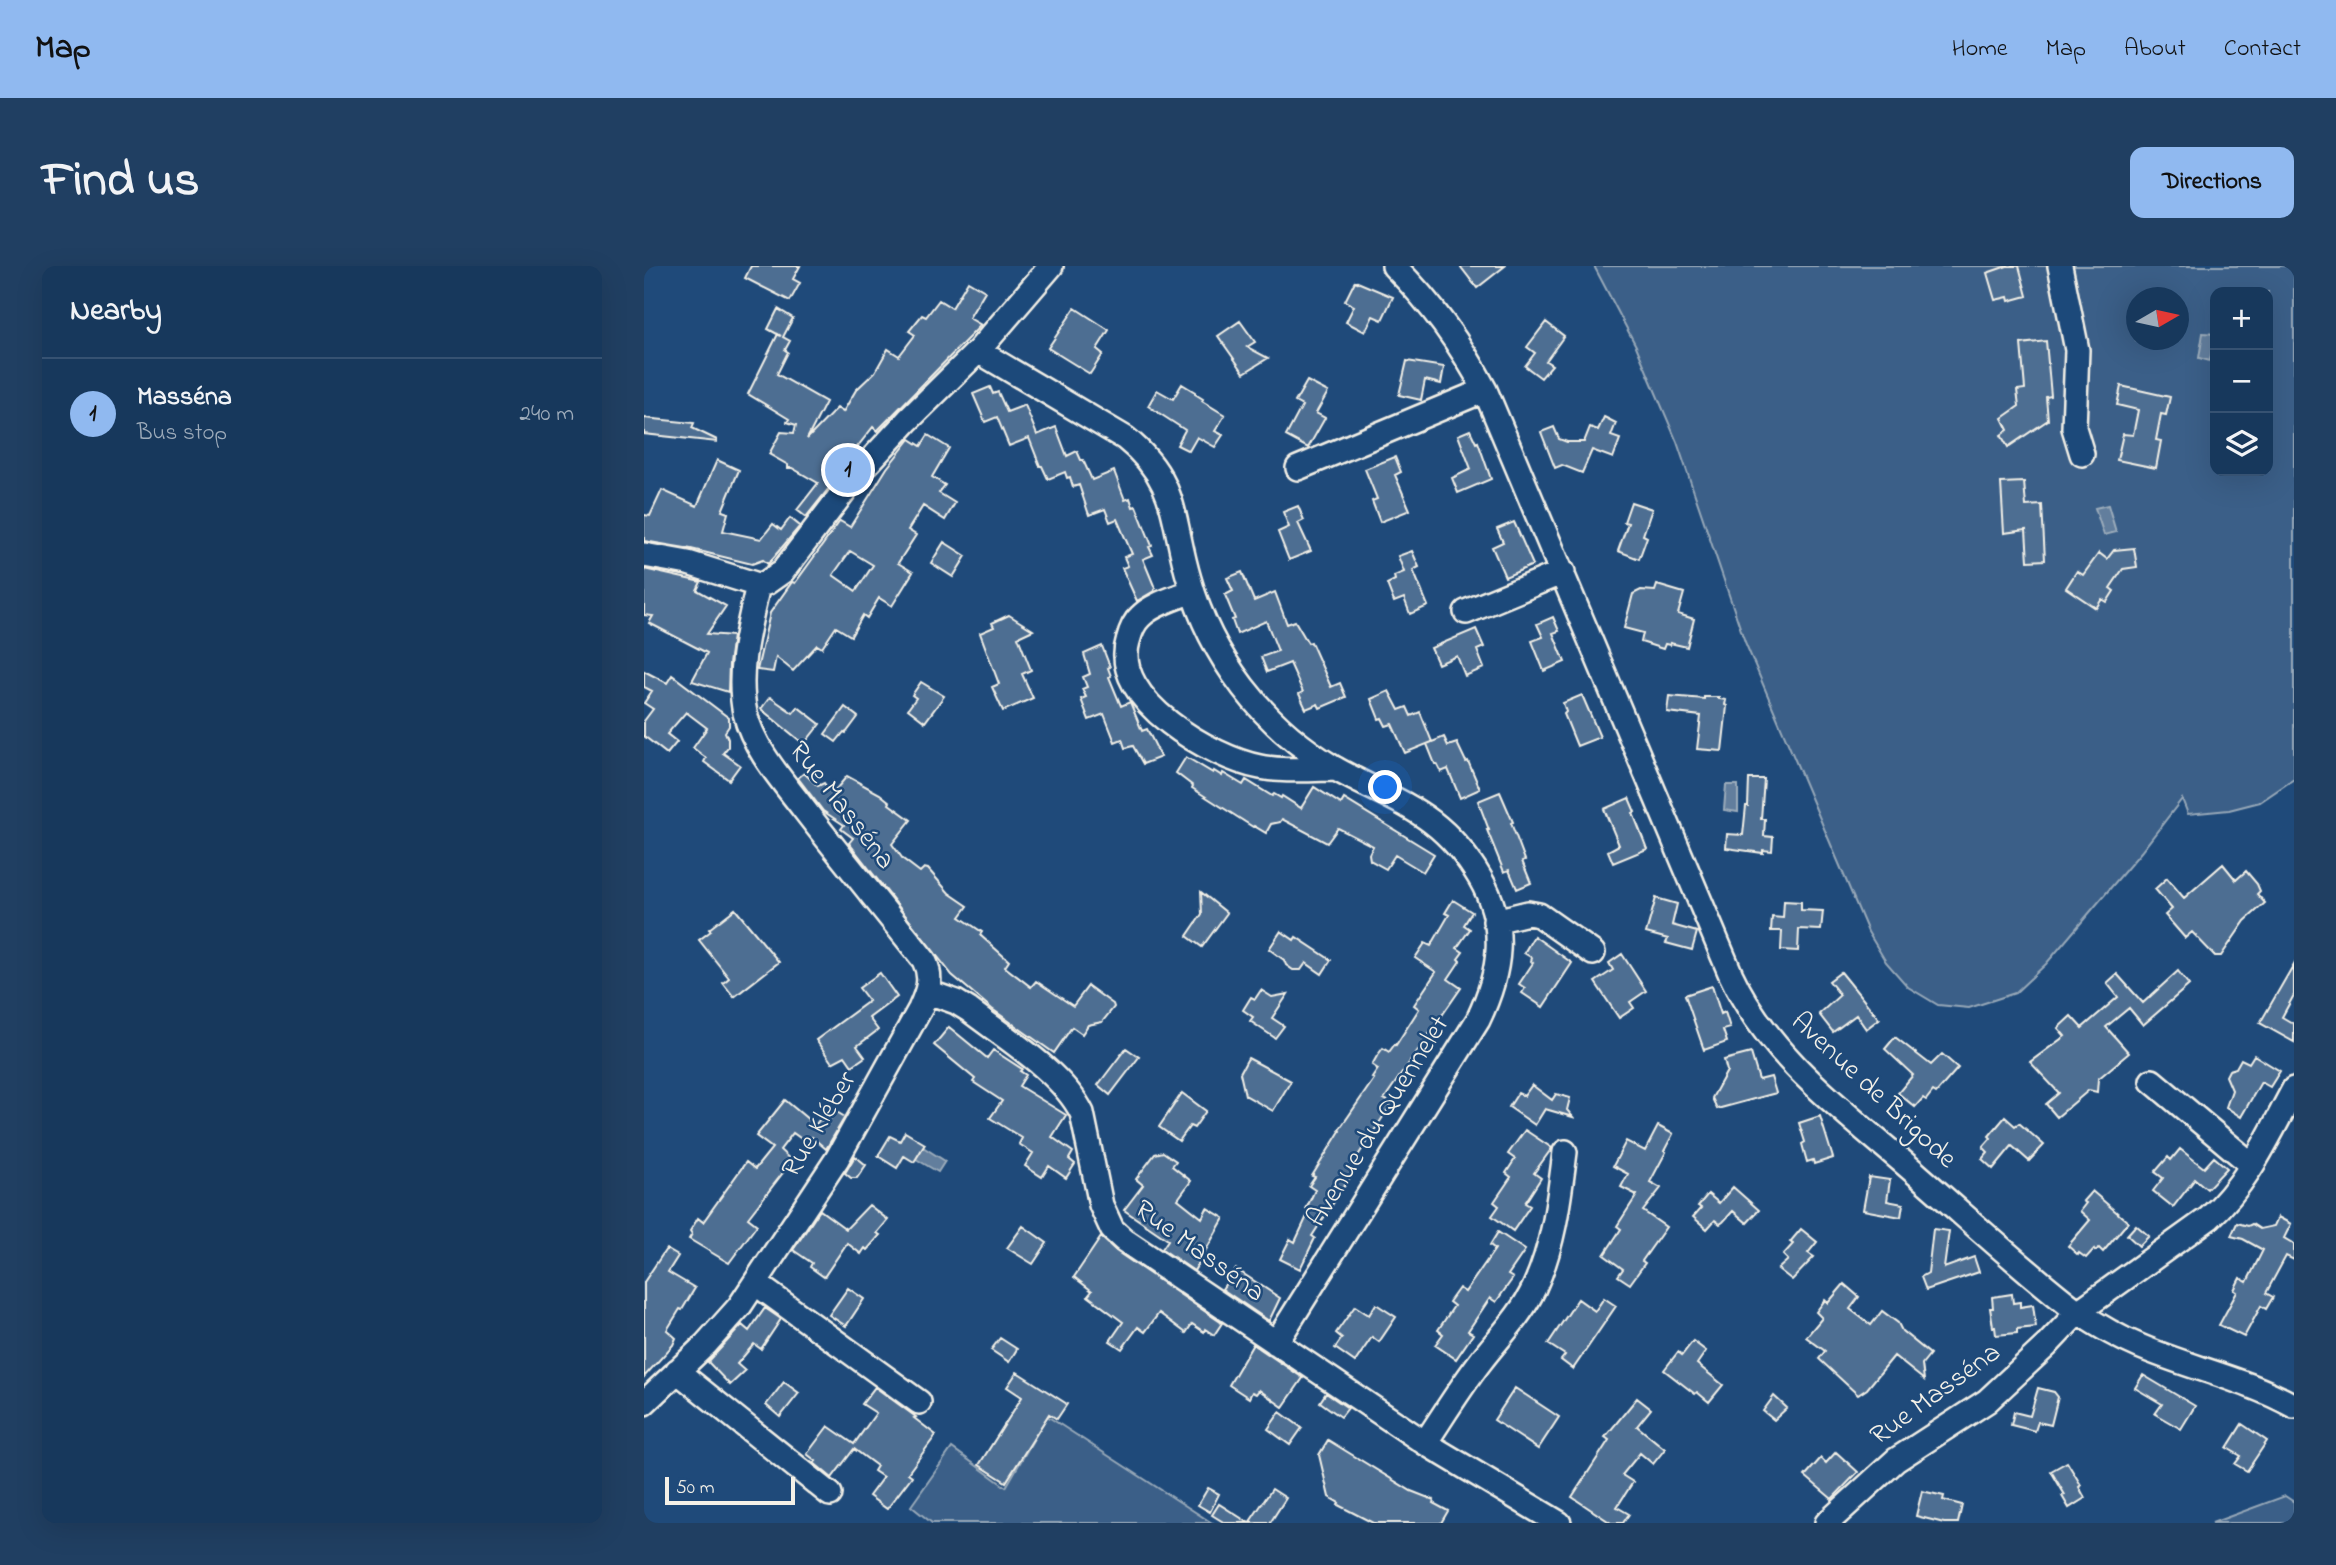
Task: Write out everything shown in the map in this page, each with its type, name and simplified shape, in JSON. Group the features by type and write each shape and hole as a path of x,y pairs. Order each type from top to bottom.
{"street":[{"path":"644,555 702,567 758,585 766,583 783,571 854,478 978,351 1051,266"},
{"name":"Avenue de Brigode","path":"1394,266 1451,333 1485,390 1731,975 1756,1019 1812,1082 2052,1293 2078,1312 2140,1346 2266,1392 2294,1406"},
{"path":"2060,266 2077,350 2074,428 2082,453"},
{"name":"Avenue du Quennelet","path":"978,351 1125,438 1142,452 1163,481 1172,502 1192,591 1212,640 1244,689 1267,716 1294,740 1336,769 1400,800 1448,835 1481,880 1488,896 1495,921 1498,959 1496,979 1478,1020 1276,1343"},
{"path":"1298,468 1485,390"},
{"path":"1466,612 1563,572"},
{"name":"Rue Masséna","path":"758,585 746,642 743,673 743,697 750,729 774,769 924,960 930,980 928,992 969,1010 1052,1075 1076,1100 1082,1113 1101,1205 1112,1228 1124,1240 1425,1443 1559,1523"},
{"name":"Avenue du Quennelet","path":"1192,591 1148,610 1134,625 1126,647 1126,660 1129,675 1137,689 1160,715 1177,729 1239,761 1274,769 1336,769"},
{"path":"1495,921 1528,913 1539,915 1593,953"},
{"name":"Rue Kléber","path":"644,1403 723,1326 755,1283 838,1159 928,992"},
{"path":"2152,1081 2252,1165"},
{"name":"Rue Masséna","path":"1827,1523 1896,1460 1987,1401 2078,1312 2209,1218 2239,1187 2294,1090"},
{"path":"1425,1443 1464,1384 1533,1290 1551,1242 1565,1152"},
{"path":"755,1283 919,1402"},
{"path":"677,1371 830,1494"}],"shaded area":[{"path":"1594,266 2294,266 2294,779 2260,802 2229,810 2188,814 2182,799 2046,964 2015,993 1969,1008 1938,1005 1908,987 1886,962 1868,932 1745,642 1677,442 1636,346"},
{"path":"2203,333 2210,334 2210,361 2199,358"},
{"path":"2108,505 2116,532 2104,535 2095,508"},
{"path":"1726,785 1738,785 1738,812 1724,810"},
{"path":"923,1147 945,1161 938,1172 916,1159"},
{"path":"1047,1416 1212,1523 932,1523 911,1506 952,1448 1006,1487"},
{"path":"2285,1496 2294,1502 2294,1523 2212,1523"}],"building":[{"path":"751,266 800,266 793,279 800,283 790,301 745,278"},
{"path":"1460,266 1505,266 1477,288"},
{"path":"2007,266 2019,266 2027,296 2009,301 2008,297 1995,300 1987,273"},
{"path":"968,281 985,291 969,318 981,325 877,431 873,427 806,517 797,510 818,483 788,468 788,465 769,454 781,432 794,433 796,425 787,422 789,419 748,394 778,334 768,329 778,309 793,318 783,337 790,341 785,350 788,352 777,374 826,402 807,439 837,408 843,412 856,390 875,372 888,349 899,356 915,335 909,331 922,315 926,317 939,300 952,308"},
{"path":"1355,281 1393,297 1382,320 1373,316 1365,332 1346,322 1354,306 1345,301"},
{"path":"1075,308 1109,330 1097,349 1103,354 1090,374 1048,348"},
{"path":"1240,321 1255,342 1247,347 1268,358 1244,373 1218,336"},
{"path":"1546,322 1564,336 1546,361 1552,365 1541,378 1525,366 1535,353 1527,347"},
{"path":"2046,341 2051,396 2046,397 2048,420 2008,447 2001,435 2008,430 2002,418 2019,406 2017,390 2025,389 2021,344"},
{"path":"1407,361 1444,367 1441,384 1425,380 1421,400 1399,395"},
{"path":"1307,381 1328,392 1316,413 1325,418 1308,448 1286,436 1302,406 1295,402"},
{"path":"1182,384 1225,415 1215,431 1223,435 1215,447 1197,437 1189,451 1177,445 1185,430 1148,406 1157,390 1173,399"},
{"path":"2121,386 2170,397 2166,415 2161,414 2156,440 2161,441 2156,468 2117,460 2123,434 2133,435 2138,410 2117,405"},
{"path":"990,387 993,394 998,392 1007,412 1025,405 1037,435 1056,427 1067,456 1077,451 1092,480 1114,471 1125,500 1130,498 1133,507 1136,506 1152,546 1149,547 1153,555 1143,559 1154,591 1137,601 1122,568 1128,566 1124,557 1132,554 1117,519 1110,522 1105,509 1089,515 1079,485 1073,487 1065,472 1048,479 1029,438 1009,446 997,417 985,422 973,394"},
{"path":"1604,417 1616,423 1611,436 1620,439 1613,458 1592,450 1582,473 1562,465 1555,468 1541,432 1554,427 1559,439 1584,442 1590,427 1598,430"},
{"path":"644,418 694,423 692,428 717,442 644,434"},
{"path":"1470,430 1476,443 1478,442 1491,479 1458,493 1452,478 1471,469 1458,435"},
{"path":"928,435 949,448 932,477 945,485 939,493 955,503 945,520 923,506 908,530 916,535 898,563 913,572 892,606 879,598 867,618 863,615 851,636 836,627 822,648 817,645 793,671 776,657 773,672 757,670 770,613 792,582 795,583 840,521 850,527 887,468 910,439 921,446","holes":["850,551 873,565 856,591 833,575"]},
{"path":"1395,457 1401,472 1395,475 1410,510 1380,522 1372,501 1377,499 1365,469"},
{"path":"717,460 739,470 722,511 728,513 723,531 761,539 773,524 781,530 790,518 800,526 768,564 763,560 752,564 644,541 644,515 650,516 662,490 697,506"},
{"path":"2024,482 2026,506 2042,505 2045,560 2028,561 2026,530 2004,533 2001,483"},
{"path":"1631,502 1652,509 1643,535 1647,537 1639,559 1618,551 1628,523 1624,522"},
{"path":"1298,506 1304,520 1298,523 1311,551 1289,560 1278,532 1289,527 1283,512"},
{"path":"1514,522 1533,565 1505,577 1492,547 1503,542 1497,529"},
{"path":"944,542 966,556 953,577 931,563"},
{"path":"2134,548 2137,567 2123,569 2110,588 2114,591 2107,602 2102,599 2096,608 2066,588 2077,571 2083,575 2099,553 2107,559 2114,550"},
{"path":"1412,551 1419,567 1413,570 1428,606 1410,614 1404,598 1394,602 1387,584 1395,580 1394,576 1404,572 1398,556"},
{"path":"644,569 701,582 697,590 726,606 707,634 733,636 728,692 692,681 707,653 649,623 653,616 644,615"},
{"path":"1242,572 1254,601 1275,592 1287,624 1295,621 1308,643 1311,642 1331,687 1340,683 1346,697 1320,708 1318,704 1306,709 1299,694 1303,692 1290,663 1267,672 1261,657 1278,651 1266,621 1237,634 1232,620 1235,619 1225,595 1233,591 1227,578"},
{"path":"1657,585 1684,593 1678,614 1694,619 1687,647 1670,643 1665,644 1663,649 1641,642 1643,633 1624,628 1633,594 1641,590 1655,591"},
{"path":"1009,615 1033,630 1018,637 1031,670 1022,674 1033,698 1003,711 992,687 999,684 980,633 994,627 992,623"},
{"path":"1553,617 1559,631 1553,633 1565,662 1544,671 1532,641 1543,637 1537,624"},
{"path":"1476,629 1484,647 1477,650 1484,668 1465,676 1457,656 1438,664 1431,648"},
{"path":"1102,646 1110,667 1109,677 1121,706 1130,702 1142,731 1147,729 1161,757 1143,764 1133,746 1125,748 1122,739 1115,742 1104,714 1089,720 1081,699 1086,697 1082,689 1087,687 1083,677 1090,674 1084,654"},
{"path":"644,671 667,683 672,675 729,718 729,726 725,732 728,747 723,753 740,765 729,780 704,762 706,758 693,748 707,728 686,712 667,734 677,742 667,754 644,736 644,721 653,709 644,703 652,691 644,687"},
{"path":"921,682 944,696 925,722 908,709 916,698 912,695"},
{"path":"1389,691 1399,710 1407,707 1411,716 1420,712 1432,742 1405,753 1392,724 1386,726 1382,718 1379,719 1371,699"},
{"path":"1582,695 1600,737 1577,746 1564,714 1566,712 1563,703"},
{"path":"1669,696 1704,699 1719,697 1726,700 1722,751 1697,749 1701,716 1667,712"},
{"path":"770,697 793,713 798,707 820,724 804,744 761,709"},
{"path":"845,707 858,717 836,742 825,734"},
{"path":"1444,737 1448,746 1457,743 1480,789 1460,798 1448,769 1441,772 1435,764 1427,744"},
{"path":"1186,757 1213,773 1214,771 1222,776 1223,773 1243,785 1246,780 1272,796 1282,796 1301,808 1314,787 1341,804 1344,799 1434,854 1423,872 1395,855 1386,869 1370,860 1369,854 1373,846 1338,828 1327,843 1282,819 1271,824 1266,833 1192,788 1193,786 1176,773"},
{"path":"804,773 818,786 824,783 832,794 847,776 880,794 911,820 892,844 903,859 920,872 924,868 928,869 949,893 968,906 960,917 982,932 980,935 1009,961 1005,967 1031,987 1036,981 1073,1006 1088,986 1114,1007 1102,1022 1088,1025 1082,1034 1072,1027 1054,1053 992,1009 952,975 849,843 853,838 841,829 844,825 823,811 798,778"},
{"path":"1749,779 1764,779 1761,819 1765,819 1764,836 1773,837 1772,851 1763,850 1763,853 1726,848 1727,834 1743,835"},
{"path":"1500,792 1513,822 1511,823 1525,860 1522,861 1531,883 1517,889 1509,870 1504,872 1478,801"},
{"path":"1629,798 1647,849 1613,863 1608,851 1619,845 1604,809"},
{"path":"2223,864 2236,880 2246,871 2257,884 2260,891 2257,894 2265,903 2245,921 2221,956 2215,956 2192,932 2185,938 2165,915 2172,909 2155,889 2167,878 2184,898"},
{"path":"1201,892 1227,913 1202,947 1187,936 1202,914"},
{"path":"1656,898 1677,904 1672,925 1697,932 1692,950 1666,943 1668,939 1646,933"},
{"path":"1453,900 1472,912 1464,925 1470,929 1457,948 1463,952 1458,959 1460,961 1448,979 1461,988 1384,1099 1392,1103 1352,1165 1356,1168 1312,1236 1315,1238 1300,1269 1280,1259 1290,1239 1295,1242 1309,1212 1306,1209 1315,1190 1309,1186 1315,1177 1312,1176 1374,1079 1372,1078 1378,1069 1372,1065 1377,1056 1383,1048 1389,1052 1396,1045 1419,1009 1414,1005 1436,972 1415,958 1425,943 1431,946 1449,915 1445,913"},
{"path":"1784,901 1801,902 1801,910 1823,911 1821,930 1799,929 1798,951 1781,950 1782,931 1771,931 1772,917 1783,918"},
{"path":"735,909 779,962 734,997 723,983 729,978 699,940"},
{"path":"1281,931 1294,940 1296,937 1331,960 1322,974 1306,963 1301,970 1293,970 1269,949"},
{"path":"1534,936 1572,963 1543,1007 1522,993 1525,988 1519,984 1533,963 1532,958 1524,953"},
{"path":"1622,954 1646,991 1630,1002 1634,1008 1619,1018 1595,982 1613,970 1609,963"},
{"path":"2294,964 2294,995 2282,1017 2294,1024 2294,1042 2260,1023"},
{"path":"2178,971 2189,985 2143,1025 2129,1008 2106,1027 2129,1053 2098,1079 2097,1092 2089,1090 2057,1117 2046,1104 2059,1093 2030,1062 2065,1036 2058,1028 2071,1016 2082,1028 2118,997 2107,983 2117,974 2143,1003"},
{"path":"1841,972 1879,1019 1866,1029 1856,1015 1833,1032 1819,1014 1840,995 1829,981"},
{"path":"880,973 897,997 869,1018 878,1030 857,1046 865,1057 852,1066 845,1056 832,1063 816,1040 869,1001 859,988"},
{"path":"1712,986 1721,1014 1725,1012 1730,1028 1723,1030 1727,1042 1704,1050 1685,995"},
{"path":"1261,990 1272,997 1288,994 1272,1018 1284,1026 1275,1038 1250,1021 1253,1017 1243,1010 1251,997 1255,999"},
{"path":"949,1027 987,1058 993,1050 1022,1069 1020,1071 1026,1075 1019,1086 1066,1115 1052,1137 1073,1152 1069,1159 1075,1164 1066,1178 1049,1166 1042,1177 1025,1166 1033,1153 1019,1144 1022,1138 990,1118 1002,1101 973,1082 975,1079 934,1045"},
{"path":"1895,1037 1931,1065 1942,1054 1958,1068 1936,1093 1933,1091 1915,1107 1898,1093 1913,1075 1885,1049"},
{"path":"1126,1048 1139,1057 1110,1095 1098,1085"},
{"path":"1751,1053 1759,1080 1771,1077 1776,1093 1717,1109 1712,1098 1727,1071 1724,1060"},
{"path":"2254,1055 2280,1071 2270,1087 2261,1082 2241,1117 2226,1107 2232,1090 2226,1076 2229,1070 2236,1068 2241,1059 2249,1063"},
{"path":"1248,1058 1291,1081 1273,1111 1245,1095 1240,1073"},
{"path":"1532,1085 1552,1100 1556,1094 1570,1098 1567,1110 1573,1117 1545,1109 1535,1125 1509,1107 1518,1093 1524,1096"},
{"path":"1182,1093 1206,1111 1194,1128 1190,1126 1179,1141 1159,1127"},
{"path":"785,1100 815,1125 820,1119 827,1124 835,1111 845,1117 826,1149 812,1137 807,1143 793,1133 780,1150 792,1161 748,1218 757,1225 729,1263 689,1239 692,1234 690,1231 698,1218 703,1222 746,1162 755,1169 772,1148 756,1136"},
{"path":"1820,1116 1833,1158 1814,1164 1813,1160 1807,1162 1799,1123"},
{"path":"2005,1117 2015,1126 2019,1123 2044,1145 2029,1161 2012,1146 1993,1169 1982,1159 1988,1152 1983,1147"},
{"path":"1658,1126 1673,1134 1650,1182 1661,1188 1643,1211 1666,1227 1642,1261 1645,1263 1630,1284 1618,1276 1623,1269 1604,1255 1621,1229 1617,1226 1637,1195 1621,1187 1628,1174 1613,1166 1626,1141 1645,1151"},
{"path":"1525,1130 1552,1148 1534,1173 1541,1178 1525,1203 1530,1206 1513,1231 1492,1216 1499,1206 1494,1202 1511,1177 1506,1173 1515,1159 1508,1154"},
{"path":"905,1132 925,1144 914,1162 904,1156 897,1168 878,1156 890,1136 900,1141"},
{"path":"2180,1149 2204,1168 2214,1157 2227,1168 2207,1189 2195,1179 2173,1207 2153,1191 2163,1178 2155,1172 2168,1157 2171,1160"},
{"path":"1163,1152 1176,1161 1172,1166 1191,1181 1178,1199 1202,1218 1207,1208 1224,1218 1194,1271 1162,1249 1168,1240 1124,1210 1143,1185 1136,1179 1155,1154"},
{"path":"855,1156 866,1165 857,1178 851,1178 845,1173"},
{"path":"1869,1177 1890,1180 1887,1201 1903,1204 1901,1217 1863,1210"},
{"path":"1733,1187 1759,1210 1747,1223 1733,1211 1723,1222 1720,1224 1715,1220 1707,1229 1693,1217 1708,1194 1719,1203"},
{"path":"2092,1191 2128,1222 2103,1252 2099,1248 2095,1251 2094,1249 2086,1258 2068,1246 2090,1220 2080,1211 2086,1203 2083,1201"},
{"path":"869,1205 888,1220 877,1233 880,1235 861,1254 847,1243 824,1277 810,1267 812,1263 793,1250 820,1210 846,1229"},
{"path":"2278,1217 2291,1224 2284,1238 2294,1244 2294,1260 2286,1256 2266,1293 2273,1297 2266,1309 2261,1306 2244,1337 2219,1325 2237,1292 2234,1290 2240,1278 2247,1282 2263,1250 2231,1236 2237,1223 2248,1226 2252,1224 2260,1229 2274,1226"},
{"path":"2136,1225 2149,1236 2139,1246 2127,1235"},
{"path":"1023,1226 1047,1243 1033,1264 1007,1248"},
{"path":"1801,1229 1817,1242 1808,1253 1814,1257 1792,1280 1778,1269 1788,1260 1783,1255"},
{"path":"1933,1229 1949,1231 1944,1268 1974,1257 1979,1272 1926,1290 1921,1277 1928,1273"},
{"path":"1498,1232 1525,1250 1508,1275 1513,1278 1496,1302 1490,1298 1468,1331 1473,1334 1456,1359 1435,1345 1443,1334 1438,1330 1454,1306 1449,1302 1459,1288 1465,1292 1495,1249 1490,1245"},
{"path":"1101,1237 1116,1251 1222,1323 1214,1335 1192,1324 1186,1333 1159,1313 1145,1332 1138,1327 1122,1349 1110,1341 1123,1322 1088,1296 1092,1291 1074,1277"},
{"path":"666,1249 678,1256 668,1272 695,1288 667,1330 676,1338 673,1345 644,1377 644,1282"},
{"path":"1236,1269 1280,1298 1269,1321 1222,1289"},
{"path":"1844,1284 1859,1297 1850,1309 1871,1325 1882,1311 1930,1354 1922,1364 1924,1380 1894,1356 1867,1389 1858,1395 1819,1359 1825,1351 1806,1337 1822,1318 1816,1312 1825,1300 1828,1303"},
{"path":"848,1288 864,1299 846,1326 829,1315"},
{"path":"2012,1294 2013,1303 2020,1302 2020,1307 2033,1305 2036,1327 2017,1329 2017,1333 1996,1335 1990,1308 1993,1308 1992,1297"},
{"path":"1604,1298 1616,1306 1573,1369 1561,1360 1565,1355 1548,1344 1578,1299 1595,1311"},
{"path":"1376,1304 1396,1317 1379,1342 1372,1337 1355,1362 1335,1348 1342,1338 1336,1333 1355,1306 1369,1315"},
{"path":"765,1308 781,1319 761,1349 754,1344 737,1364 745,1371 730,1385 708,1362 742,1325 749,1331"},
{"path":"1000,1338 1017,1349 1009,1362 991,1350"},
{"path":"1693,1341 1706,1351 1697,1364 1723,1385 1709,1402 1664,1370 1678,1352 1682,1355"},
{"path":"1253,1344 1303,1378 1283,1407 1259,1390 1256,1394 1252,1392 1249,1398 1229,1385"},
{"path":"1017,1372 1067,1404 1057,1419 1049,1414 1006,1482 979,1465 1022,1397 1007,1387"},
{"path":"2143,1375 2195,1406 2181,1429 2155,1414 2162,1404 2135,1388"},
{"path":"784,1382 799,1393 780,1417 766,1405"},
{"path":"875,1387 936,1435 908,1473 912,1476 887,1509 869,1496 883,1477 874,1471 877,1466 854,1449 832,1478 807,1454 828,1426 854,1444 876,1413 862,1404"},
{"path":"1515,1388 1559,1417 1538,1449 1494,1420"},
{"path":"2038,1388 2054,1392 2058,1397 2051,1425 2038,1422 2035,1431 2011,1425 2014,1412 2030,1416"},
{"path":"1326,1393 1348,1408 1341,1417 1320,1402"},
{"path":"1774,1396 1787,1408 1774,1420 1763,1411"},
{"path":"1637,1398 1651,1409 1637,1426 1665,1449 1653,1464 1640,1453 1622,1475 1633,1482 1617,1507 1629,1514 1623,1523 1611,1523 1572,1497 1609,1440 1605,1437"},
{"path":"1280,1412 1302,1428 1290,1445 1268,1429"},
{"path":"2242,1424 2267,1441 2247,1471 2235,1464 2241,1456 2227,1448"},
{"path":"1328,1440 1411,1491 1434,1500 1433,1503 1448,1511 1441,1523 1373,1523 1338,1505 1339,1503 1329,1497 1319,1455"},
{"path":"1836,1452 1858,1472 1832,1499 1805,1476 1821,1458 1826,1463"},
{"path":"2067,1462 2081,1485 2079,1487 2085,1498 2069,1508 2051,1471"},
{"path":"1208,1488 1219,1494 1210,1512 1198,1505"},
{"path":"1272,1489 1286,1498 1270,1523 1249,1523"},
{"path":"1922,1491 1944,1496 1943,1500 1962,1505 1958,1523 1944,1523 1916,1516"},
{"path":"1219,1504 1249,1523 1225,1523 1212,1515"}],"place":[{"name":"Masséna","path":"848,470"}]}
